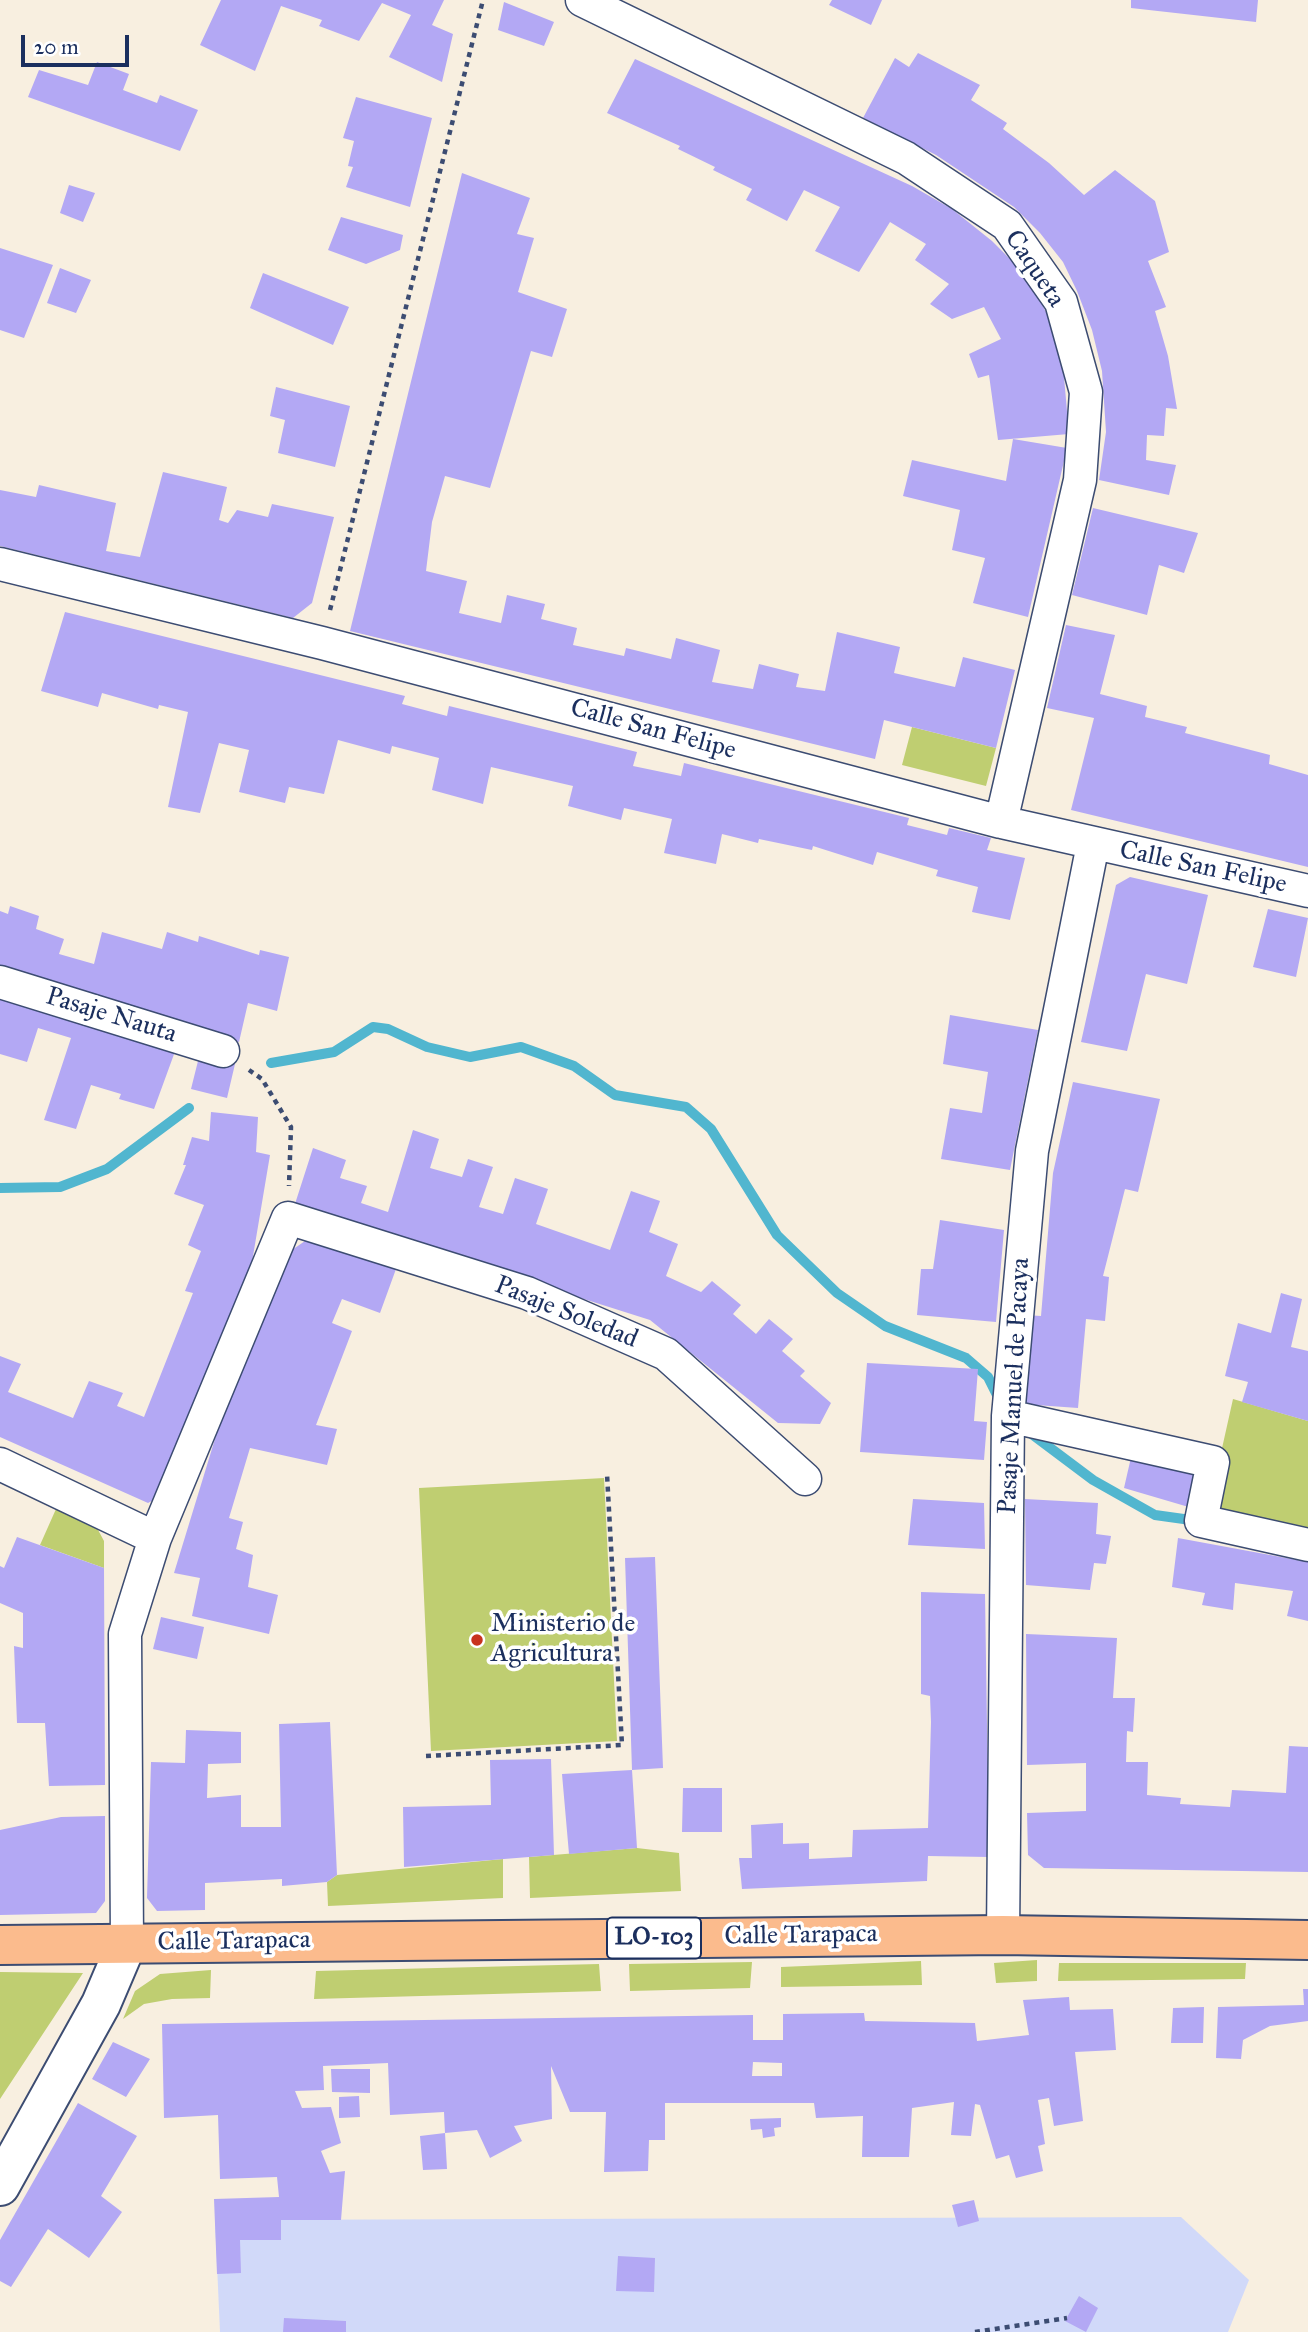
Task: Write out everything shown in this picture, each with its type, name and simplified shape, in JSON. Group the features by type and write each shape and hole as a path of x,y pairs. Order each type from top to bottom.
{"main road":[{"name":"Calle Tarapaca","path":"0,1945 1003,1934 1308,1940"}],"street":[{"name":"Caqueta","path":"582,0 906,158 1007,225 1061,302 1086,392 1080,480 1001,822"},
{"name":"Calle San Felipe","path":"0,564 322,643 1001,822 1308,891"},
{"name":"Pasaje Manuel de Pacaya","path":"1003,1934 1008,1416 1032,1151 1093,844"},
{"name":"Pasaje Nauta","path":"0,982 223,1051"},
{"path":"0,2186 101,2004 127,1943 125,1634 155,1538 288,1217"},
{"name":"Pasaje Soledad","path":"288,1217 527,1293 666,1354 805,1479"},
{"path":"1008,1416 1213,1461 1201,1521 1308,1545"},
{"path":"0,1464 155,1538"}],"path":[{"path":"322,643 483,0"},
{"path":"223,1051 262,1079 292,1127 288,1217"},
{"path":"426,1756 622,1745 607,1474"},
{"path":"975,2332 1048,2323 1066,2318"},
{"path":"1043,2332 1048,2323"}],"shaded area":[{"path":"1181,2217 1249,2280 1228,2332 220,2332 215,2220"}],"green space":[{"path":"912,727 996,748 986,786 902,765"},
{"path":"1233,1399 1308,1421 1308,1536 1208,1511"},
{"path":"604,1478 617,1741 431,1751 419,1488"},
{"path":"56,1509 97,1528 104,1541 104,1568 40,1545"},
{"path":"637,1848 679,1853 681,1891 530,1898 529,1857"},
{"path":"503,1859 503,1898 328,1906 327,1882 337,1875"},
{"path":"1037,1960 1037,1981 996,1983 994,1963"},
{"path":"921,1961 922,1985 781,1987 781,1967"},
{"path":"752,1962 750,1988 630,1991 629,1964"},
{"path":"1059,1963 1246,1963 1245,1979 1058,1981"},
{"path":"599,1964 601,1991 314,1999 316,1971"},
{"path":"211,1970 210,1998 172,1999 144,2004 123,2019 135,1991 160,1974"},
{"path":"0,1972 83,1973 0,2099"}],"building":[{"path":"221,0 444,0 432,25 453,34 442,82 389,57 411,15 382,3 359,41 319,26 322,20 281,6 255,71 200,45"},
{"path":"832,0 882,0 871,25 829,5"},
{"path":"1131,0 1258,0 1256,22 1131,8"},
{"path":"504,2 554,22 544,46 498,30"},
{"path":"918,53 980,85 971,100 1007,123 1003,129 1049,163 1084,195 1115,170 1155,201 1169,252 1148,261 1166,307 1155,311 1168,356 1177,409 1166,408 1164,436 1147,435 1146,460 1176,465 1169,495 1099,480 1106,432 1102,371 1092,330 1077,291 1063,262 1040,233 1014,207 936,155 863,118 895,58 909,67"},
{"path":"635,59 912,186 952,209 992,241 1028,277 1048,316 1062,354 1069,434 998,440 989,375 978,378 969,354 1001,339 984,307 952,319 930,304 949,284 915,260 926,244 890,222 859,272 815,251 840,207 804,190 787,221 746,200 752,189 713,170 715,167 678,149 680,146 607,113"},
{"path":"97,62 129,74 123,90 157,103 160,95 198,110 180,151 28,97 39,70 88,85"},
{"path":"356,97 432,118 410,207 346,187 353,167 348,166 354,141 343,138"},
{"path":"462,173 530,198 517,234 534,238 518,292 567,309 552,357 531,351 490,488 445,476 432,522 426,571 467,581 459,613 501,623 507,595 545,604 541,619 577,628 573,645 624,656 626,648 671,659 676,638 720,650 712,682 753,689 759,664 799,674 796,687 825,691 837,632 900,647 894,673 955,687 963,657 1015,670 996,748 884,720 875,759 350,631"},
{"path":"69,185 95,193 83,222 60,213"},
{"path":"341,217 403,235 400,250 366,264 328,250"},
{"path":"0,248 53,265 24,338 0,330"},
{"path":"60,268 91,280 76,313 47,303"},
{"path":"263,273 349,307 333,345 250,308"},
{"path":"276,387 350,406 335,467 278,453 285,420 270,416"},
{"path":"1013,439 1067,448 1028,617 973,603 985,558 952,550 960,510 903,496 912,460 1006,481"},
{"path":"163,472 227,487 219,520 228,523 237,510 268,517 272,504 334,517 312,603 293,618 0,546 0,490 36,497 39,485 116,503 106,551 140,557"},
{"path":"1093,508 1198,533 1184,573 1159,565 1147,615 1072,595"},
{"path":"65,612 405,696 402,704 447,716 449,706 637,752 633,766 681,776 684,763 909,818 907,825 947,835 949,828 991,838 987,850 1025,858 1010,920 972,912 978,887 936,876 938,870 877,852 873,865 813,846 812,850 759,839 758,843 722,834 716,864 664,853 672,819 624,808 621,820 568,806 573,786 491,767 483,804 432,790 439,758 392,746 390,754 338,740 324,794 289,787 285,803 239,792 249,750 219,743 200,813 168,807 188,712 159,705 158,709 102,693 98,707 41,691"},
{"path":"1066,625 1115,635 1100,694 1147,706 1145,717 1187,727 1185,733 1270,755 1269,764 1308,775 1308,867 1071,810 1094,718 1047,708"},
{"path":"1130,877 1208,895 1187,984 1146,974 1127,1051 1081,1042 1116,885"},
{"path":"10,906 39,916 36,929 64,939 59,954 94,964 102,932 162,949 167,932 198,942 199,936 259,955 260,950 289,957 277,1011 248,1003 239,1042 0,967 0,911 8,914"},
{"path":"1268,909 1308,918 1296,977 1253,967"},
{"path":"0,992 177,1046 154,1109 119,1099 121,1094 91,1085 76,1129 44,1120 71,1038 38,1028 27,1062 0,1054"},
{"path":"950,1015 1038,1030 1010,1170 941,1159 950,1108 982,1113 988,1072 943,1064"},
{"path":"200,1053 235,1064 227,1098 191,1089"},
{"path":"1073,1082 1160,1099 1138,1192 1125,1189 1103,1276 1109,1277 1105,1321 1086,1319 1078,1408 1022,1404 1025,1315 1041,1316 1053,1173"},
{"path":"211,1112 258,1117 256,1152 270,1155 251,1268 157,1498 148,1503 0,1437 0,1356 21,1364 8,1392 73,1418 89,1381 123,1393 117,1406 144,1417 193,1293 185,1291 201,1251 188,1245 204,1205 174,1194 186,1165 183,1165 192,1137 209,1141"},
{"path":"413,1130 439,1139 430,1168 462,1177 468,1159 493,1167 479,1207 503,1214 515,1178 548,1189 536,1224 610,1250 631,1191 660,1201 649,1232 678,1244 666,1276 701,1292 712,1281 741,1305 733,1314 756,1334 769,1319 793,1339 782,1351 805,1371 800,1376 831,1403 820,1424 778,1423 650,1320 294,1207 313,1148 346,1160 340,1178 367,1186 361,1203 388,1212"},
{"path":"940,1220 1004,1230 996,1322 917,1315 921,1269 933,1269"},
{"path":"305,1241 396,1269 380,1313 342,1299 332,1323 352,1331 316,1425 337,1429 327,1465 250,1448 229,1518 243,1522 236,1549 253,1555 248,1587 278,1595 269,1634 192,1616 200,1578 174,1573 226,1403 289,1252"},
{"path":"1281,1293 1302,1299 1291,1347 1308,1351 1308,1421 1242,1402 1248,1382 1225,1376 1238,1323 1271,1333"},
{"path":"867,1363 978,1369 974,1421 987,1422 984,1460 860,1452"},
{"path":"1132,1453 1198,1470 1192,1508 1124,1488"},
{"path":"913,1499 984,1503 985,1549 908,1545"},
{"path":"1025,1499 1098,1503 1096,1534 1111,1536 1106,1564 1094,1563 1090,1590 1026,1585"},
{"path":"17,1537 104,1568 105,1785 49,1786 45,1723 17,1723 14,1646 23,1648 23,1613 0,1603 0,1566 4,1568"},
{"path":"1178,1538 1308,1562 1308,1621 1287,1616 1293,1591 1235,1583 1233,1610 1202,1605 1205,1593 1172,1587"},
{"path":"655,1557 663,1768 632,1770 625,1558"},
{"path":"921,1592 985,1594 989,1857 928,1856 927,1881 742,1889 739,1858 752,1858 751,1825 783,1823 783,1844 809,1843 809,1859 852,1857 853,1830 928,1828 931,1722 930,1696 921,1694"},
{"path":"161,1617 204,1627 197,1659 153,1649"},
{"path":"1026,1634 1117,1638 1113,1698 1135,1698 1133,1732 1127,1731 1126,1762 1148,1762 1147,1795 1181,1798 1180,1804 1230,1807 1232,1790 1286,1793 1289,1746 1308,1747 1308,1872 1044,1868 1028,1855 1027,1813 1086,1811 1086,1763 1027,1765"},
{"path":"330,1722 337,1875 327,1882 282,1886 282,1879 205,1883 205,1910 157,1911 147,1898 151,1762 185,1763 186,1730 241,1732 241,1763 208,1764 207,1798 241,1795 241,1827 281,1827 279,1724"},
{"path":"551,1759 554,1855 404,1867 403,1807 491,1805 490,1760"},
{"path":"632,1770 637,1848 569,1854 562,1774"},
{"path":"683,1788 722,1788 722,1832 682,1832"},
{"path":"105,1816 105,1901 96,1913 0,1915 0,1830 61,1817"},
{"path":"1303,1989 1308,1989 1308,2021 1270,2026 1243,2040 1241,2059 1216,2058 1218,2007 1304,2005"},
{"path":"1069,1997 1070,2010 1113,2009 1116,2050 1075,2052 1083,2121 1054,2126 1049,2098 1038,2100 1045,2144 1038,2146 1043,2171 1016,2178 1009,2155 996,2159 980,2105 975,2104 971,2136 951,2135 954,2102 912,2108 909,2157 862,2157 863,2116 816,2118 814,2103 665,2103 665,2140 649,2140 648,2171 604,2172 606,2112 570,2112 551,2066 552,2119 514,2126 522,2141 490,2158 477,2130 445,2133 444,2112 390,2115 388,2063 323,2066 324,2090 295,2091 302,2108 331,2107 341,2143 321,2151 330,2173 345,2171 341,2220 281,2220 281,2240 240,2240 241,2273 217,2274 214,2199 279,2197 277,2177 220,2179 218,2115 164,2118 162,2024 753,2015 753,2040 783,2040 783,2014 864,2013 865,2021 975,2023 977,2041 1029,2035 1023,2000","holes":["753,2062 782,2063 782,2076 752,2076"]},
{"path":"1204,2007 1203,2043 1171,2043 1173,2008"},
{"path":"113,2042 150,2059 126,2097 92,2079"},
{"path":"331,2069 370,2069 370,2093 332,2092"},
{"path":"359,2096 360,2117 339,2118 339,2097"},
{"path":"78,2103 137,2136 101,2196 122,2212 89,2258 48,2229 11,2287 0,2281 0,2240"},
{"path":"781,2118 781,2127 774,2128 775,2136 763,2138 762,2129 751,2130 750,2119"},
{"path":"445,2133 447,2169 423,2170 420,2136"},
{"path":"974,2200 979,2221 958,2227 952,2205"},
{"path":"618,2256 655,2258 654,2292 616,2291"},
{"path":"1079,2296 1098,2308 1086,2332 1065,2321"},
{"path":"284,2318 346,2321 346,2332 283,2332"}],"waterway":[{"path":"271,1063 334,1052 373,1027 388,1029 427,1047 470,1057 521,1047 574,1066 615,1095 686,1107 711,1129 777,1235 837,1293 885,1326 966,1358 988,1377 1000,1401"},
{"path":"0,1188 60,1187 107,1169 189,1108"},
{"path":"1029,1432 1093,1480 1155,1515 1198,1521"}],"place":[{"name":"Ministerio de Agricultura","path":"477,1640"}]}
